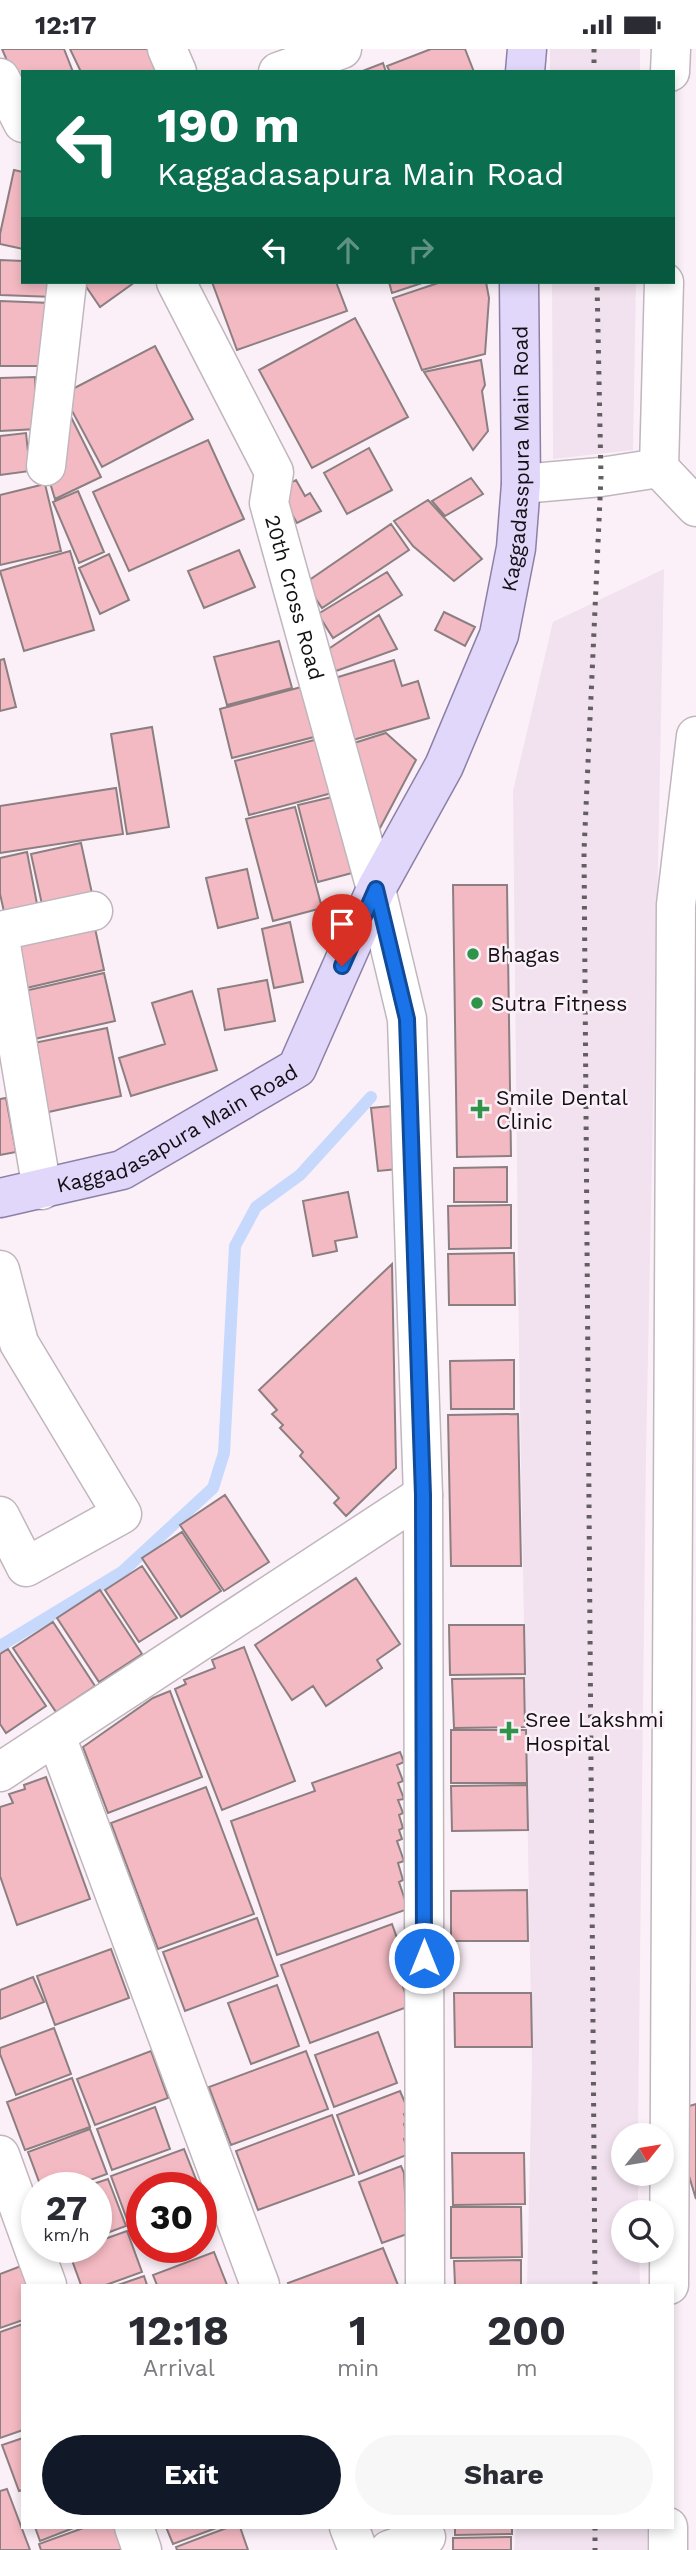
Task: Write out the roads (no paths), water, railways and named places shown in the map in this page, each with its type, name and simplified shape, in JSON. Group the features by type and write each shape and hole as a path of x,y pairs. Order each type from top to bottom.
{"main road":[{"path":"526,70 527,49"},
{"name":"Kaggadasspura Main Road","path":"499,635 516,548 520,484 520,284"},
{"name":"Kaggadasapura Main Road","path":"0,1198 122,1170 297,1068 376,889 444,766 499,635"}],"street":[{"path":"167,49 176,70"},
{"path":"281,63 342,49"},
{"path":"670,70 671,49"},
{"path":"0,78 21,119"},
{"path":"0,138 21,139"},
{"path":"46,466 67,284"},
{"name":"20th Cross Road","path":"177,284 274,472 269,503 376,889 407,1019 423,1495 425,2284"},
{"path":"664,284 659,468 696,507"},
{"path":"520,484 601,477 659,468"},
{"path":"669,2284 683,2044 686,962 676,905 696,736"},
{"path":"0,931 93,911"},
{"path":"0,939 42,1190"},
{"path":"0,1270 19,1343 122,1514 26,1567 0,1516"},
{"path":"0,1772 423,1495"},
{"path":"56,1736 260,2284"},
{"path":"0,2155 47,2284"},
{"path":"135,2529 142,2550"},
{"path":"350,2529 358,2550"},
{"path":"668,2529 668,2550"},
{"path":"389,2550 426,2538"}],"waterway":[{"path":"0,1646 122,1572 213,1488 224,1453 235,1246 256,1207 300,1175 371,1097"}],"railway":[{"path":"594,49 594,70"},
{"path":"595,2284 584,851 601,477 597,284"},
{"path":"595,2529 595,2550"}],"place":[{"name":"Bhagas","path":"473,954"},
{"name":"Sutra Fitness","path":"477,1003"},
{"name":"Smile Dental Clinic","path":"480,1109"},
{"name":"Sree Lakshmi Hospital","path":"509,1731"}]}
